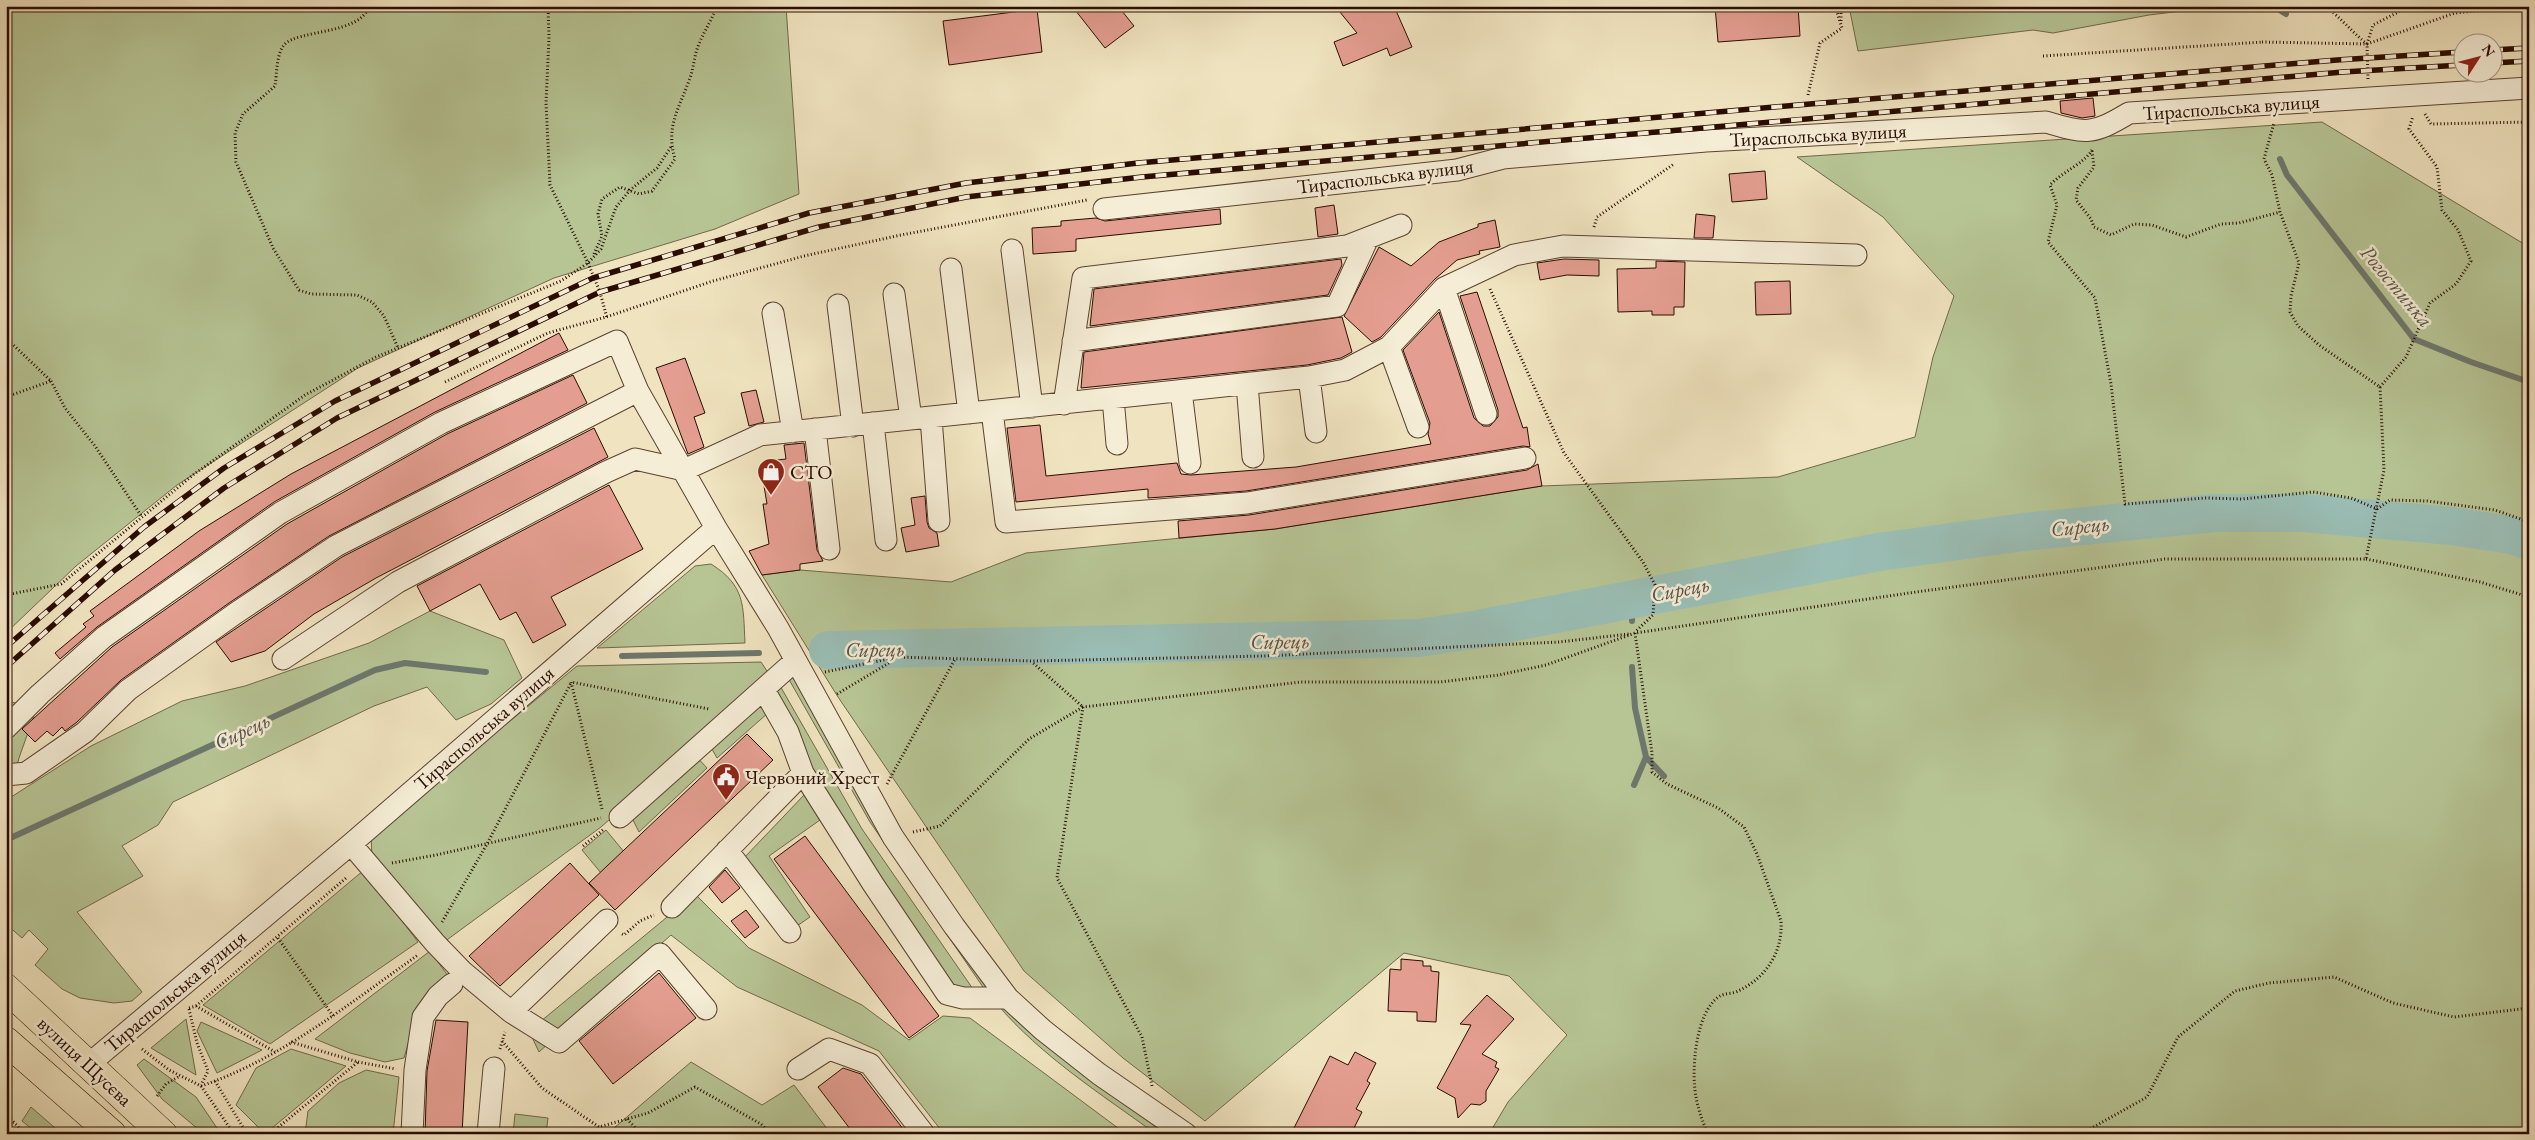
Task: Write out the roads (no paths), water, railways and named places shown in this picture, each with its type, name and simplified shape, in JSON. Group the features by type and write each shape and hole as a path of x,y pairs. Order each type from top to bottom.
{"main road":[{"name":"вулиця Щусєва","path":"6,988 164,1134"},
{"name":"вулиця Щусєва","path":"6,1041 112,1134"}],"street":[{"name":"Тираспольська вулиця","path":"1098,204 1457,170 1503,158 1706,141 2046,122 2076,131 2102,129 2129,113 2368,98 2418,104 2529,88"},
{"path":"1064,404 1083,278 1347,246 1401,225"},
{"path":"1073,341 1337,306 1368,238"},
{"path":"283,659 398,582 606,472 635,459 684,470 760,435 1308,378 1345,370 1388,347 1444,288 1514,255 1563,246 1856,255"},
{"path":"1012,250 1032,407"},
{"path":"951,269 969,413"},
{"path":"1444,288 1486,414"},
{"path":"894,294 921,418 939,521"},
{"path":"838,305 886,540"},
{"path":"774,313 793,432"},
{"path":"6,728 40,694 104,637 280,513 441,423 617,341 638,391 820,704 893,837 954,926 1008,998 1043,1030 1099,1074 1186,1134"},
{"path":"1388,347 1418,427"},
{"path":"1308,378 1316,432"},
{"path":"1247,384 1253,457"},
{"path":"6,775 26,773 34,768 84,732 128,690 236,613 336,546 638,391"},
{"path":"1181,391 1190,463"},
{"path":"1114,398 1117,444"},
{"path":"992,411 1006,522 1247,503 1525,458"},
{"path":"815,429 829,549"},
{"name":"Тираспольська вулиця","path":"89,1064 350,844 716,528"},
{"path":"614,821 795,661"},
{"path":"764,690 788,732 804,773 873,884 947,994 963,998 1008,998"},
{"path":"672,907 804,773"},
{"path":"350,844 438,934 462,971 511,1012 559,1042 660,954 706,1009"},
{"path":"727,850 790,932"},
{"path":"511,1012 607,920"},
{"path":"412,1134 415,1070 423,1017 438,996 452,984"},
{"path":"798,1069 829,1049 870,1064 924,1134"},
{"path":"488,1134 494,1068"}],"waterway":[{"name":"Рогостинка","path":"2273,6 2286,14"},
{"name":"Рогостинка","path":"2280,159 2287,175 2414,339 2471,362 2529,382"},
{"name":"Сирець","path":"828,650 1419,638 1473,630 1879,552 2024,532 2214,513 2304,513 2451,526 2511,535 2529,541"},
{"path":"1632,598 1632,621"},
{"name":"Сирець","path":"622,656 759,653"},
{"name":"Сирець","path":"6,840 375,670 405,663 486,672"},
{"path":"1632,667 1635,708 1646,757 1664,776"},
{"path":"1634,785 1646,757"}],"railway":[{"path":"2502,49 2529,48"},
{"path":"6,647 144,527 224,468 335,401 593,278 809,213 966,183 1138,163 1798,105 2337,60 2452,53"},
{"path":"2502,62 2529,61"},
{"path":"6,667 115,570 224,488 337,418 600,292 819,227 966,197 1142,177 2343,72 2452,66"}],"place":[{"name":"СТО","path":"771,496"},
{"name":"Червоний Хрест","path":"726,801"}]}
